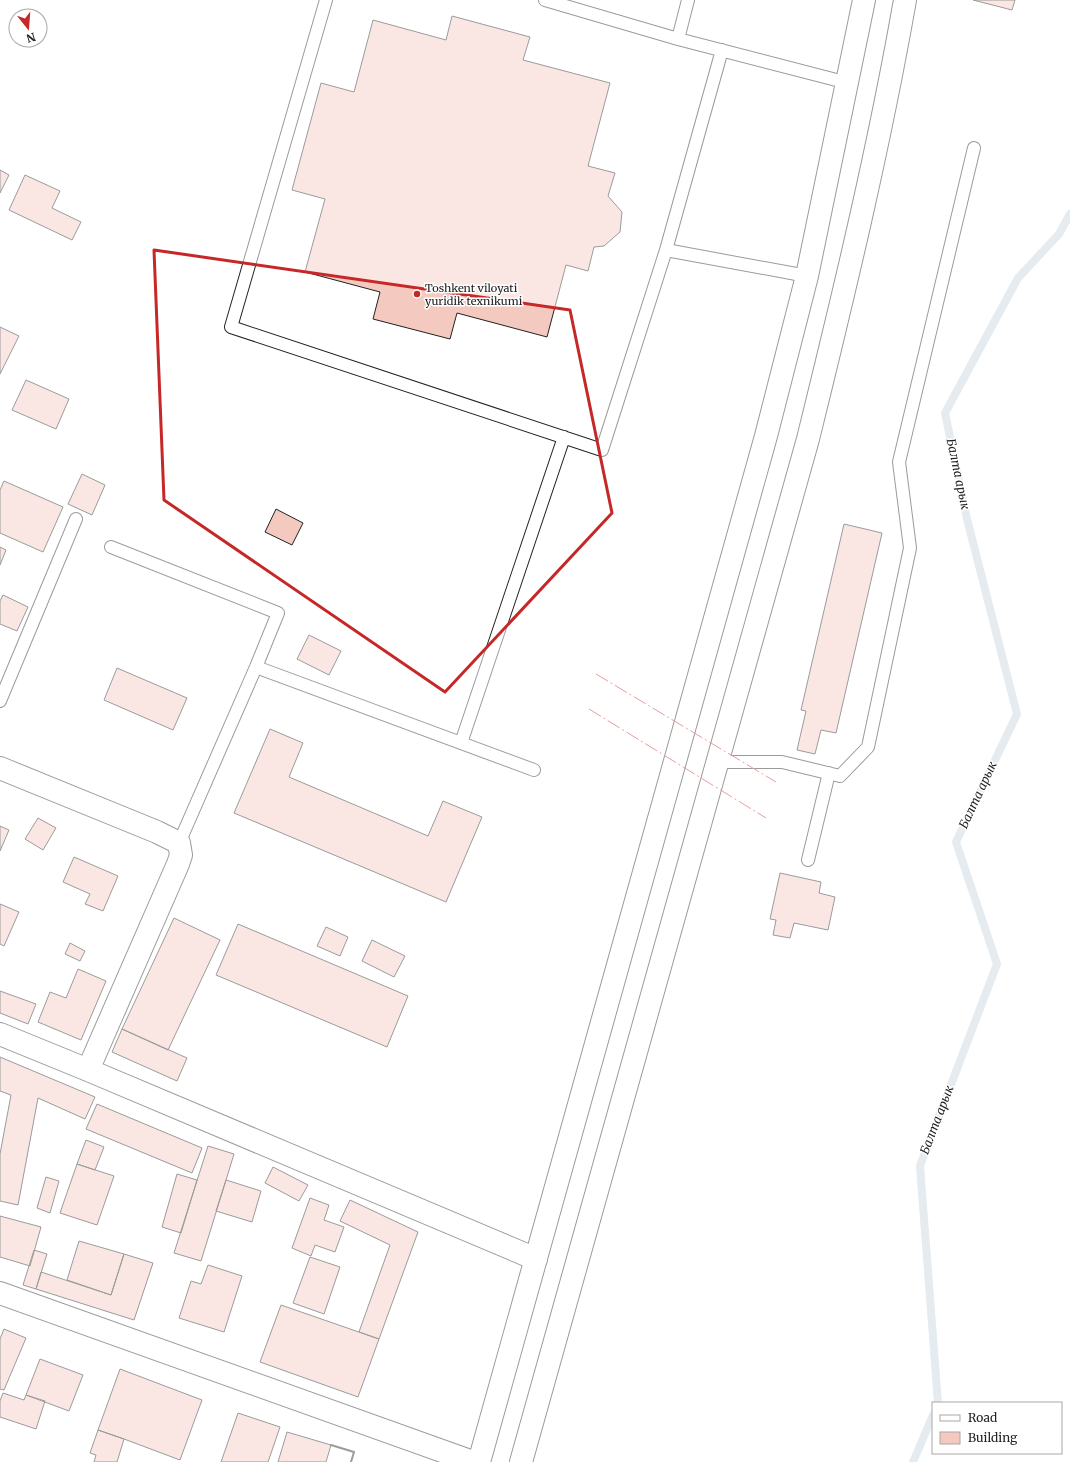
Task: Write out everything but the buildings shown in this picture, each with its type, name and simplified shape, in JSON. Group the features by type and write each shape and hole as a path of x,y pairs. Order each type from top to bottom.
{"main road":[{"path":"479,1462 762,451 807,276 864,0"},
{"path":"521,1462 808,439 847,281 882,122 905,0"},
{"path":"0,768 150,829 180,843 181,855 178,864 88,1070"},
{"path":"0,1034 536,1259"},
{"path":"0,1293 473,1462"}],"lane":[{"path":"326,0 231,327 602,450 666,250 722,50"},
{"path":"545,0 678,39 848,83"},
{"path":"678,39 688,0"},
{"path":"718,762 782,762 840,776 868,747 910,548 899,462 974,148"},
{"path":"666,250 807,276"},
{"path":"461,744 564,437"},
{"path":"0,701 76,519"},
{"path":"110,547 278,613 256,668 180,843"},
{"path":"256,668 534,770"},
{"path":"808,860 828,773"}],"highlighted area":[{"path":"154,250 570,310 612,513 445,692 164,500"}],"waterway":[{"name":"Балта арык","path":"938,1402 920,1166 997,964 956,842 1017,714 967,519 945,413 1018,278 1059,234 1070,214"},
{"name":"Балта арык","path":"913,1462 932,1417"}],"wall":[{"path":"331,1445 354,1452 351,1462"}],"power":[{"path":"596,674 776,782"},
{"path":"589,709 766,818"}],"place":[{"name":"Toshkent viloyati yuridik texnikumi","path":"417,294"}]}
